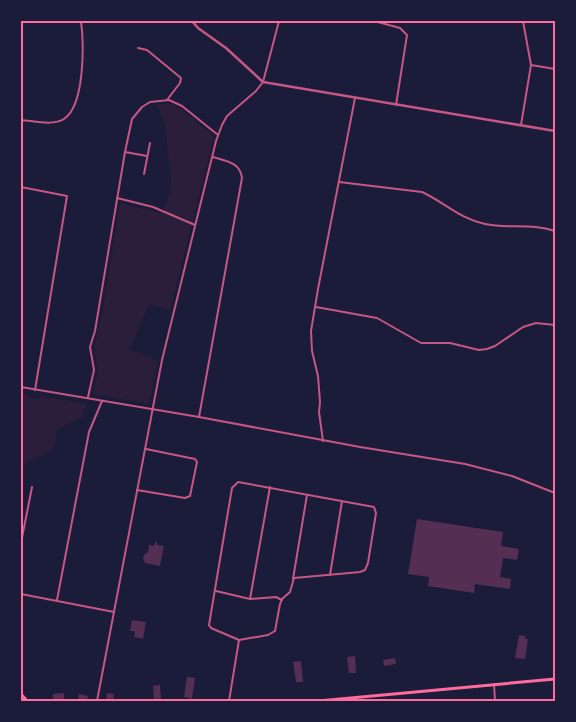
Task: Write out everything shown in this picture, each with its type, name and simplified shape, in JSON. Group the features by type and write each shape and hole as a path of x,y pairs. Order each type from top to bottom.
{"main road":[{"path":"318,701 555,679"},
{"path":"21,694 27,701"}],"street":[{"path":"21,120 49,122 63,120 75,105 82,76 81,21"},
{"path":"192,21 198,28 226,48 263,82 555,131"},
{"path":"97,701 152,409 176,300 212,156 218,134 227,116 263,82 279,21"},
{"path":"374,21 400,28 407,35 396,105"},
{"path":"521,125 531,65 523,21"},
{"path":"138,48 147,50 180,78 180,84 167,100"},
{"path":"531,65 555,69"},
{"path":"323,441 319,412 318,376 311,341 315,306 355,97"},
{"path":"88,398 94,370 90,347 95,332 132,119 137,112 150,102 167,100 182,106 218,134"},
{"path":"144,174 150,143"},
{"path":"125,152 147,156"},
{"path":"198,417 242,178 238,166 212,156"},
{"path":"338,182 422,192 461,216 478,222 539,226 555,231"},
{"path":"21,187 67,196 35,390"},
{"path":"117,198 153,207 196,226"},
{"path":"315,306 377,318 421,343 454,344 479,350 495,346 523,326 536,323 555,325"},
{"path":"21,387 198,417 323,441 465,464 512,476 555,493"},
{"path":"57,600 90,432 102,401"},
{"path":"137,490 185,498 190,496 197,462 195,459 145,449"},
{"path":"292,582 294,578 360,572 366,568 376,513 374,507 308,494 270,487 235,483 232,488 209,622 210,627 239,640 273,632 276,627 282,600 290,592 308,494"},
{"path":"21,543 32,487"},
{"path":"250,599 270,487"},
{"path":"330,575 342,501"},
{"path":"215,591 250,599 276,598 282,600"},
{"path":"21,594 114,612"},
{"path":"229,701 239,640"},
{"path":"494,684 495,701"}],"shaded area":[{"path":"172,104 183,110 214,137 170,310 149,305 129,349 158,360 149,404 93,394 98,371 94,349 102,314 120,203 161,214 170,193 171,180 165,125 157,105"},
{"path":"21,393 37,399 41,396 87,404 81,418 57,430 54,449 21,466"}],"building":[{"path":"417,519 503,532 501,546 519,549 517,560 503,558 500,577 511,579 510,589 475,584 474,593 428,586 429,577 408,574"},
{"path":"155,542 157,542 157,545 164,546 160,566 145,563 143,559 144,555 148,552 149,545 154,546"},
{"path":"132,620 146,622 143,639 134,637 135,631 130,631"},
{"path":"519,635 525,636 525,639 528,639 525,659 515,658"},
{"path":"355,656 356,673 349,673 347,657"},
{"path":"395,658 396,664 384,666 383,660"},
{"path":"301,661 303,682 296,682 293,662"},
{"path":"187,677 195,678 192,699 184,697"},
{"path":"160,685 161,700 154,701 153,686"},
{"path":"64,693 64,701 53,701 53,694"},
{"path":"107,693 114,694 113,701 106,701"},
{"path":"79,694 88,696 87,701 78,701"}]}
